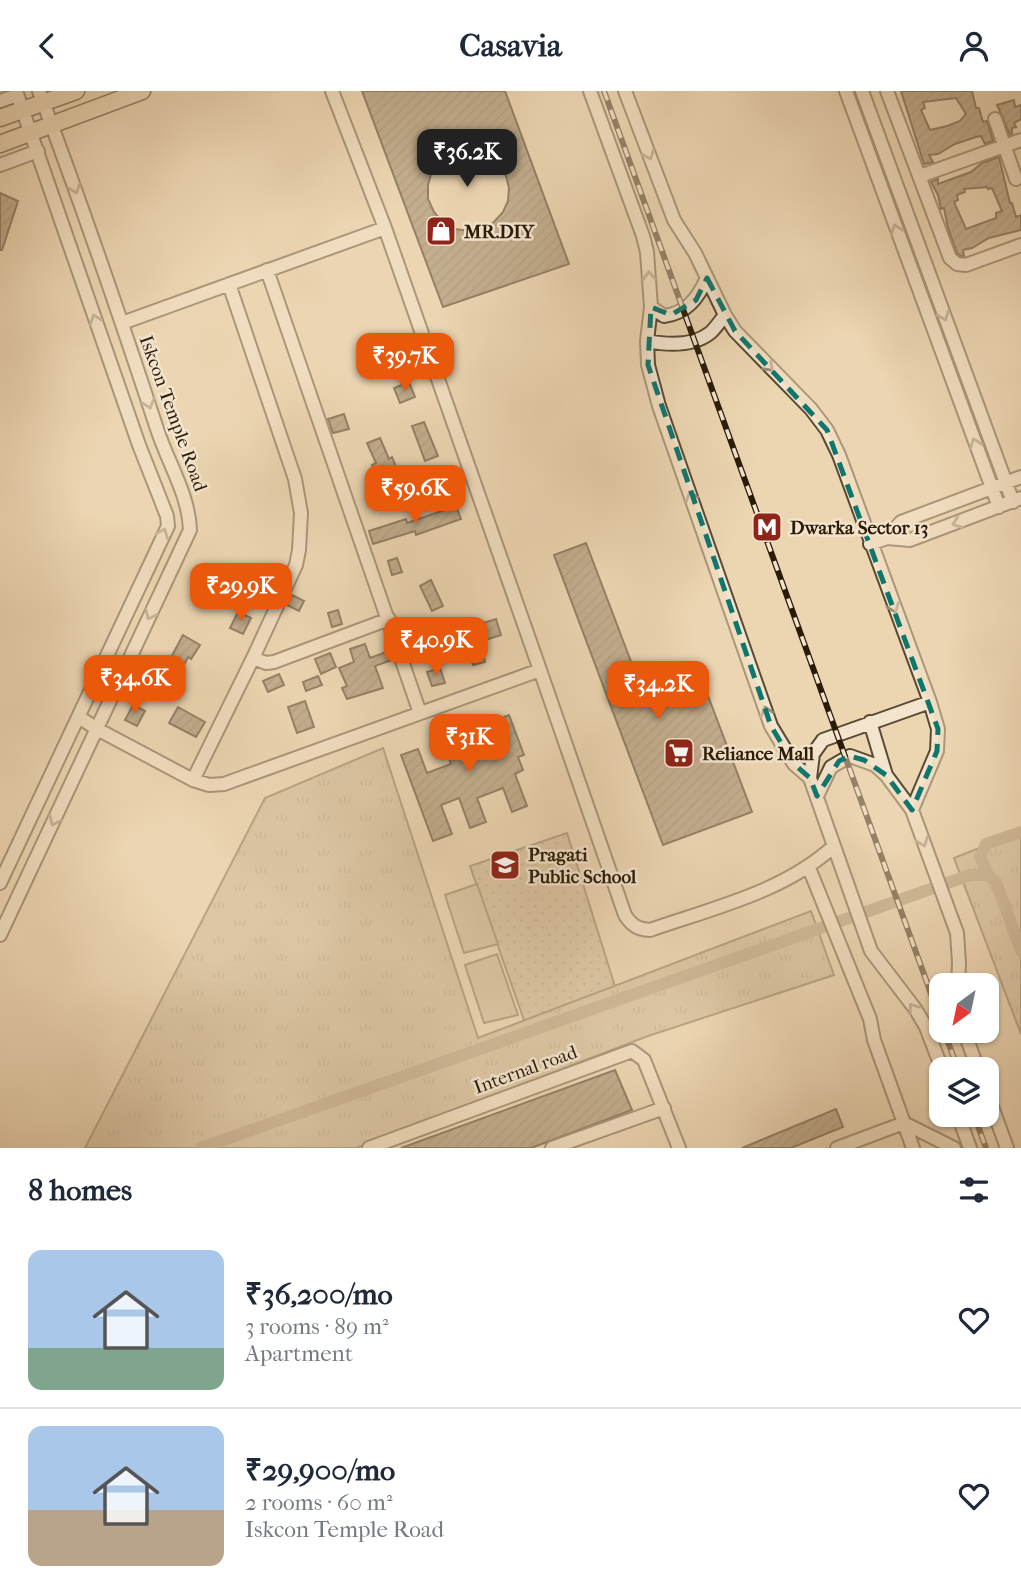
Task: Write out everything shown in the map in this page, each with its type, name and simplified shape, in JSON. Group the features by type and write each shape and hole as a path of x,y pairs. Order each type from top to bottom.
{"main road":[{"path":"0,118 19,98 76,91"},
{"path":"0,144 142,91"}],"street":[{"path":"332,91 386,228 625,915 631,925 650,930 771,887 809,868 834,846"},
{"path":"590,91 647,253 651,307 647,341 648,365 659,406 771,726 793,764 810,778"},
{"path":"625,91 674,220 695,253 725,315 735,331 811,409 827,430 839,455 930,702 937,729 937,751 912,810"},
{"path":"846,91 999,507"},
{"path":"862,91 1005,483 1017,500 910,540 887,538 870,544"},
{"path":"887,91 950,258 957,264 966,265 1021,245"},
{"name":"Iskcon Temple Road","path":"0,935 190,530 189,511 160,437 41,97"},
{"path":"0,101 19,98 139,445 167,516 167,526 0,883"},
{"path":"996,119 1016,179"},
{"path":"920,176 1021,140"},
{"path":"0,165 38,151"},
{"path":"122,323 386,228"},
{"path":"267,270 420,713"},
{"path":"651,307 664,316 671,315 696,300 707,278"},
{"path":"192,780 253,658 296,565 299,550 301,513 290,465 229,284"},
{"path":"647,341 669,346 683,343 709,334 725,315"},
{"path":"887,538 901,522 1021,477"},
{"path":"253,658 266,663 274,661 389,619"},
{"path":"79,717 192,780 209,785 224,784 540,670"},
{"path":"930,702 823,740 813,754 810,778 866,936 879,964 916,1010 937,1057"},
{"path":"870,722 887,775"},
{"path":"817,796 831,767 850,756 875,765 887,775 912,810 948,909 959,946 958,973"},
{"path":"809,868 870,1019 874,1040 913,1148"},
{"name":"Internal road","path":"369,1148 399,1142 628,1051 637,1052 644,1060 679,1148"},
{"path":"552,1148 664,1108"},
{"path":"837,1148 864,1143 904,1123"},
{"path":"904,1123 954,1148"},
{"path":"999,1126 1007,1148"},
{"path":"962,1127 970,1148"}],"highlighted area":[{"path":"707,278 735,331 827,430 938,729 937,751 912,810 886,775 864,760 850,756 839,761 817,796 810,778 794,764 771,726 648,365 651,307 671,315 696,300"}],"green space":[{"path":"383,748 478,1038 811,911 834,975 648,1036 356,1148 85,1148 265,798"},
{"path":"1021,831 1021,1034 999,973 954,858"},
{"path":"567,833 618,996 525,1023 470,866"},
{"path":"477,884 498,944 464,953 445,895"},
{"path":"497,954 518,1015 484,1023 465,965"}],"building":[{"path":"362,91 505,91 569,264 443,307","holes":["478,151 490,156 500,165 509,188 508,201 503,212 485,228 469,231 455,229 443,223 428,199 432,171 441,160 453,153"]},
{"path":"901,91 972,91 976,108 979,108 983,122 987,121 993,141 985,144 981,136 955,144 938,154 929,155 933,162 924,164","holes":["956,98 966,114 960,121 930,130 921,110 925,108 923,102"]},
{"path":"1014,100 1015,107 1021,105 1021,119 1014,123 1016,127 1012,128 1010,135 997,105"},
{"path":"999,157 1010,203 1016,217 1021,215 1021,230 989,238 963,250 964,256 961,256 957,253 944,208 941,209 931,182 938,179 938,184 971,172 982,163","holes":["992,188 1002,211 996,213 996,218 966,229 954,202 958,200 957,195 965,192 964,189"]},
{"path":"0,193 18,201 2,250 0,250"},
{"path":"409,382 415,397 400,403 394,388"},
{"path":"344,414 349,429 333,433 328,419"},
{"path":"424,422 438,456 425,461 412,426"},
{"path":"380,438 389,459 392,457 397,469 376,477 372,465 376,463 367,443"},
{"path":"456,506 461,519 416,535 415,531 373,544 369,531 406,519 407,523"},
{"name":"Reliance Mall","path":"586,543 643,693 699,672 752,812 663,845 554,555"},
{"path":"397,558 402,572 392,575 388,561"},
{"path":"431,580 443,606 432,611 420,586"},
{"path":"292,595 304,601 299,611 287,605"},
{"path":"338,610 342,624 332,627 328,613"},
{"path":"238,612 251,618 243,634 230,628"},
{"path":"496,619 501,635 485,640 480,624"},
{"path":"183,635 200,645 191,659 188,657 181,671 167,665"},
{"path":"365,644 370,658 389,651 392,660 375,666 383,688 347,699 342,688 347,686 339,668 354,662 350,649"},
{"path":"482,648 485,662 473,665 469,652"},
{"path":"330,653 336,667 321,674 315,659"},
{"path":"440,668 445,683 432,686 427,672"},
{"path":"279,674 284,685 268,692 263,681"},
{"path":"318,676 322,685 306,691 303,682"},
{"path":"305,701 314,727 297,733 288,707"},
{"path":"133,705 145,711 137,726 125,720"},
{"path":"178,707 205,722 196,737 169,723"},
{"path":"509,715 524,755 518,757 523,770 515,774 527,806 512,812 503,788 477,798 486,822 470,828 459,798 441,805 452,834 433,841 401,755 418,749 427,773 451,764 442,740"},
{"path":"615,1070 632,1110 531,1148 401,1148"},
{"path":"836,1109 843,1127 791,1148 742,1148"}],"waterway":[{"path":"988,875 980,857 986,844 1021,832"},
{"path":"201,1148 970,875 988,875 996,882 1021,951"}],"railway":[{"path":"604,91 929,988"},
{"path":"948,1043 954,1057"},
{"path":"978,1127 986,1148"}],"place":[{"name":"MR.DIY","path":"441,231"},
{"name":"Dwarka Sector 13","path":"767,527"},
{"name":"Reliance Mall","path":"679,753"},
{"name":"Pragati Public School","path":"505,865"}]}
